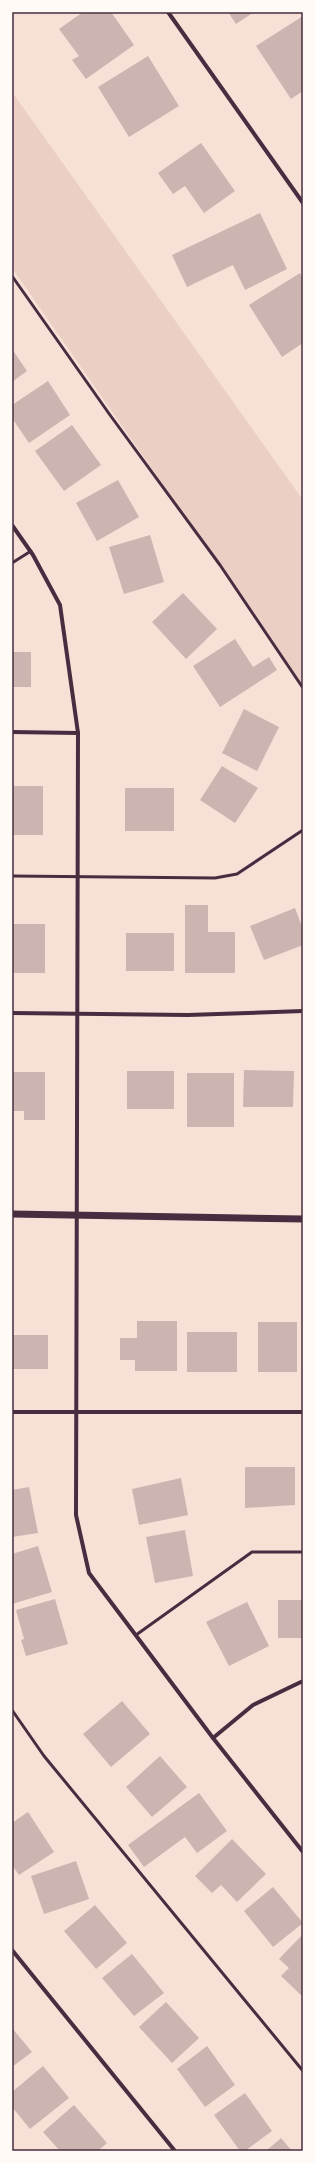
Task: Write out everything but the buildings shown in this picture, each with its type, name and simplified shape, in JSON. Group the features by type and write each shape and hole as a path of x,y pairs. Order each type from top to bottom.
{"street":[{"path":"168,12 303,202"},
{"path":"12,525 30,551 60,604 78,733 76,1515 89,1573 212,1738 303,1852"},
{"path":"12,732 78,733"},
{"path":"12,1013 188,1015 303,1011"},
{"path":"12,1214 303,1219"},
{"path":"12,1412 303,1412"},
{"path":"212,1738 253,1705 303,1681"},
{"path":"12,1950 175,2151"}],"lane":[{"path":"12,276 110,415 220,565 303,688"},
{"path":"12,563 30,551"},
{"path":"12,876 215,878 238,874 303,830"},
{"path":"136,1635 252,1552 303,1552"},
{"path":"12,1710 44,1756 303,2071"}],"shaded area":[{"path":"12,92 303,500 303,686 12,268"}]}
